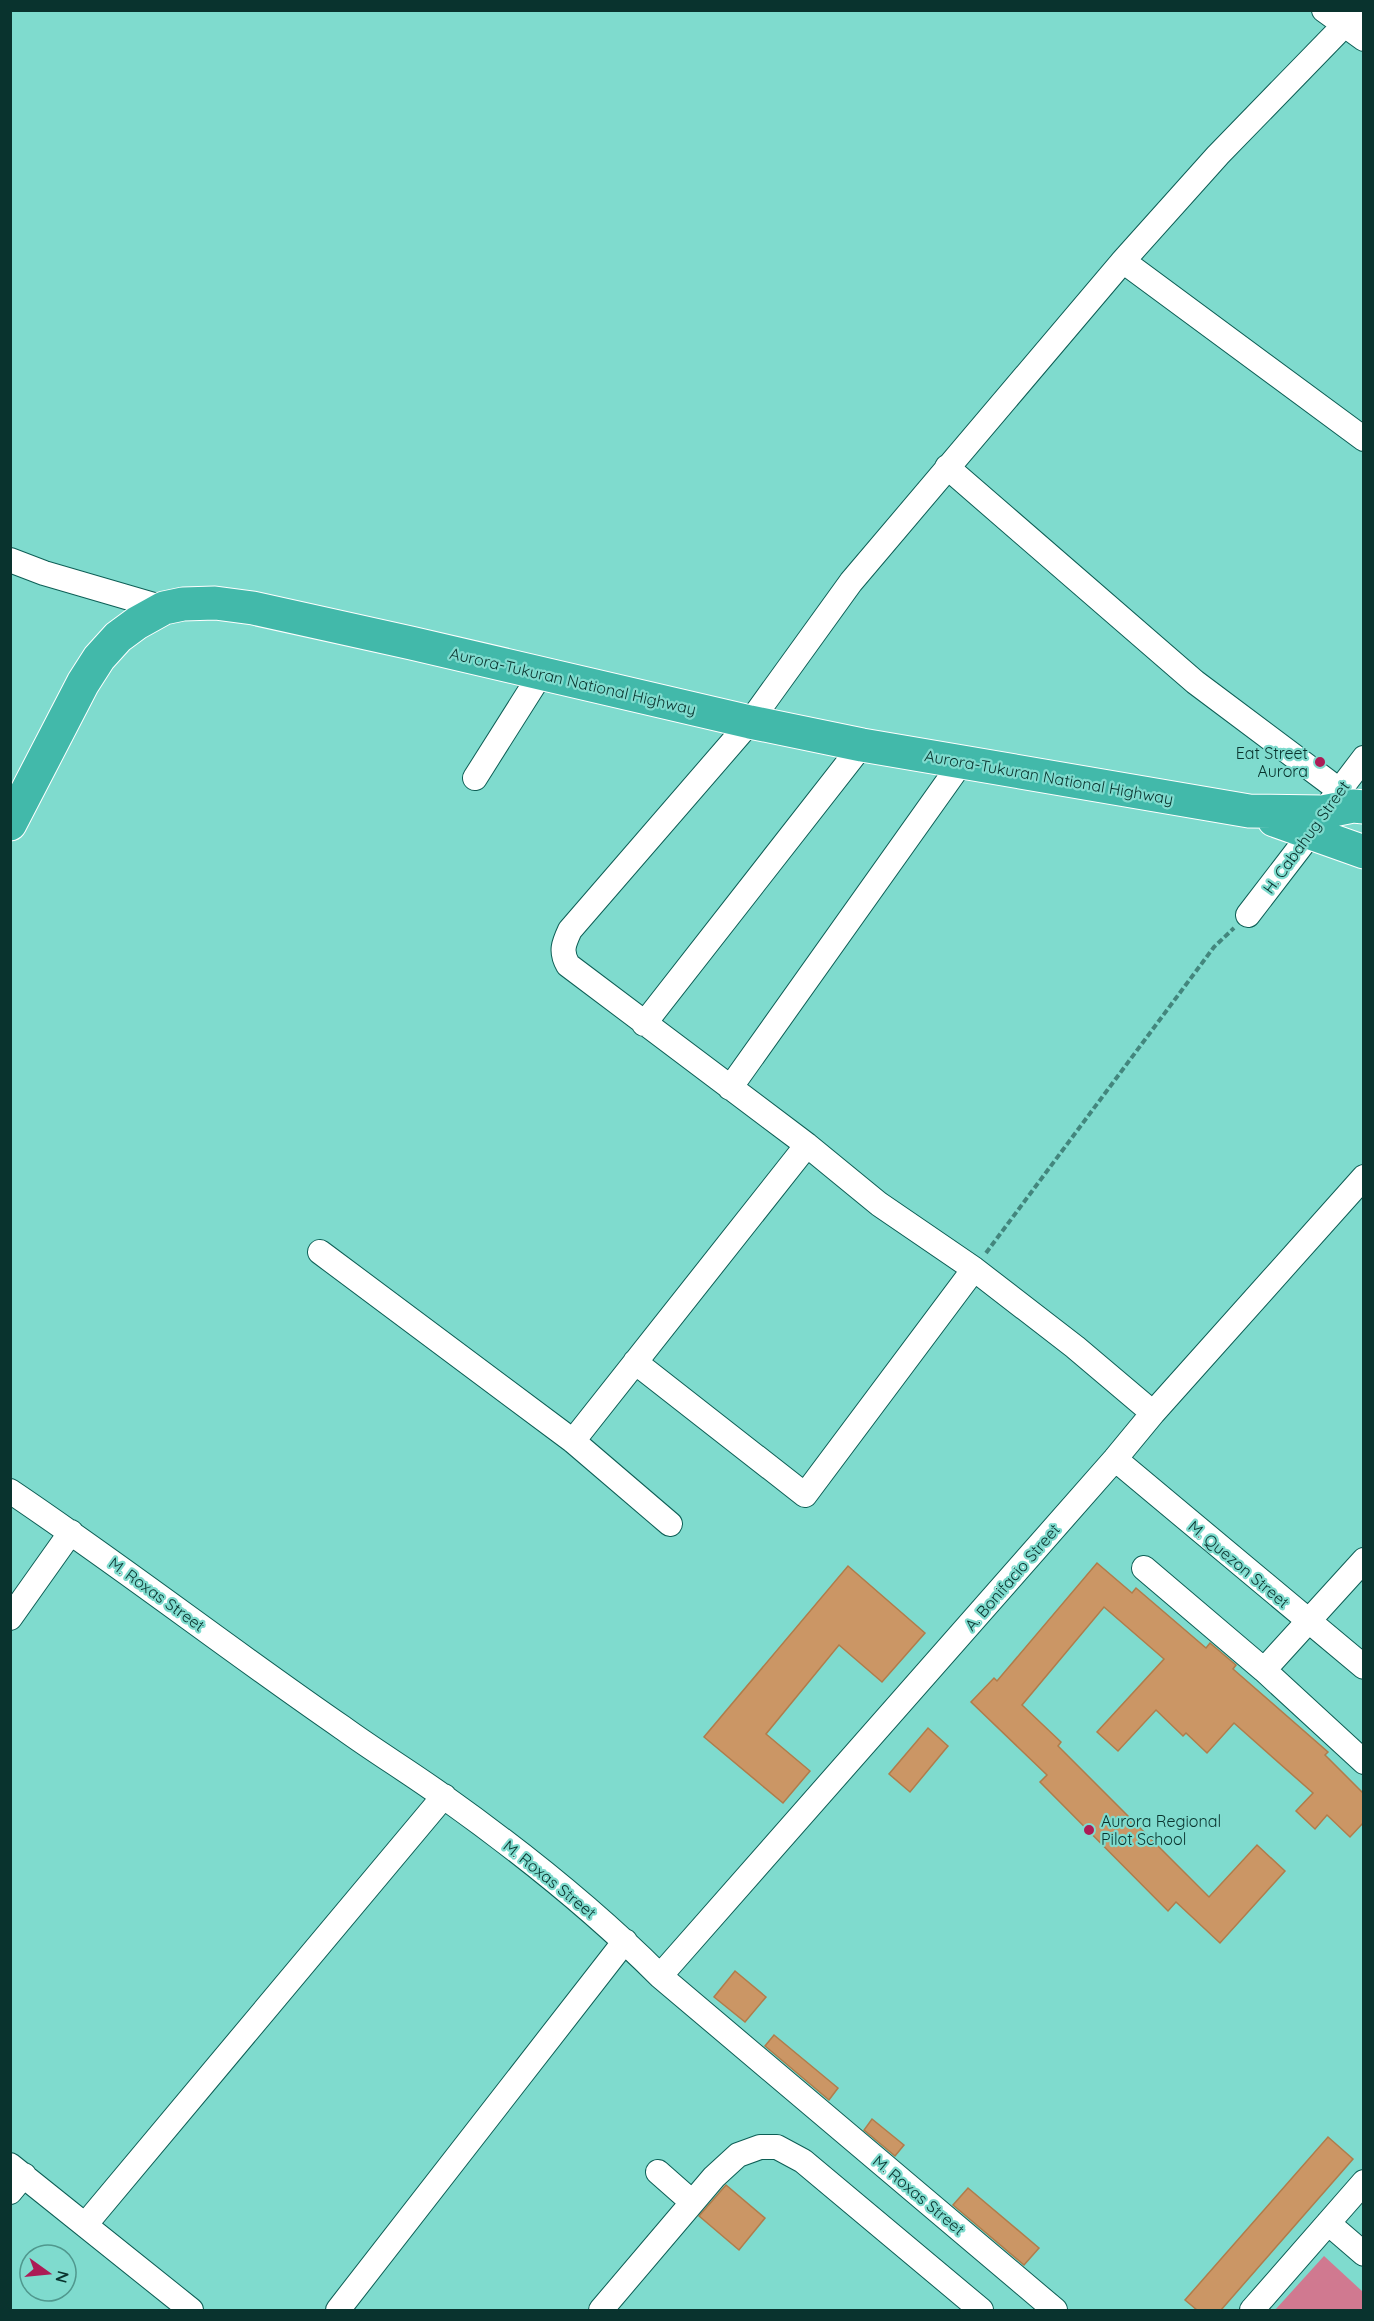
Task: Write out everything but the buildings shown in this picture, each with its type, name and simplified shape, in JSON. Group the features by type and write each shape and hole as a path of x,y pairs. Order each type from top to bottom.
{"highway":[{"name":"Aurora-Tukuran National Highway","path":"10,824 83,683 99,658 118,637 164,608 183,604 215,603 253,608 542,672 750,722 862,745 1249,811 1334,811 1364,852"}],"street":[{"path":"1324,10 1351,18 1364,39"},
{"path":"1153,1413 1075,1347 974,1269 879,1204 807,1145 568,965 562,954 570,930 750,722 851,582 947,467 1023,381 1123,261 1218,155 1351,18"},
{"path":"1123,261 1364,439"},
{"path":"947,467 1195,682 1334,811"},
{"path":"10,560 44,573 164,608"},
{"path":"475,778 542,672"},
{"path":"644,1024 862,745"},
{"name":"H. Cabahug Street","path":"1248,915 1334,811 1364,758"},
{"path":"730,1088 961,763"},
{"path":"573,1441 807,1145"},
{"name":"A. Bonifacio Street","path":"660,1976 1153,1413 1364,1177"},
{"path":"320,1252 573,1441 670,1524"},
{"path":"635,1362 805,1495 974,1269"},
{"name":"M. Quezon Street","path":"1115,1459 1364,1667"},
{"name":"M. Roxas Street","path":"10,1491 71,1532 333,1721 444,1796 569,1893 625,1941 660,1976 1055,2310"},
{"path":"10,1618 71,1532"},
{"path":"1264,1670 1364,1560"},
{"path":"1144,1568 1264,1670 1364,1762"},
{"path":"85,2224 444,1796"},
{"path":"338,2310 625,1941"},
{"path":"601,2310 714,2177 738,2155 760,2147 777,2147 803,2161 981,2310"},
{"path":"658,2172 692,2202"},
{"path":"15,2177 85,2224 191,2310"},
{"path":"1252,2310 1364,2182"},
{"path":"1328,2223 1364,2254"}],"path":[{"path":"974,1269 1214,947 1248,915"}],"shaded area":[{"path":"1324,2256 1363,2292 1363,2310 1275,2310"}],"place":[{"name":"Eat Street Aurora","path":"1320,762"},
{"name":"Aurora Regional Pilot School","path":"1089,1830"}]}
